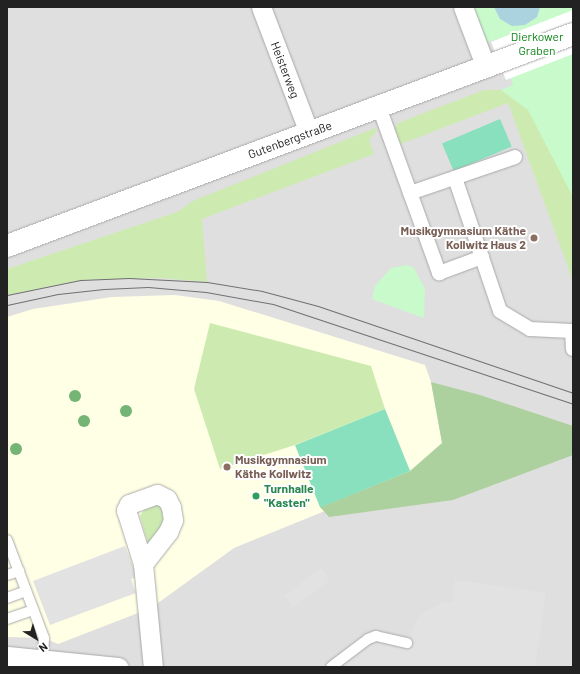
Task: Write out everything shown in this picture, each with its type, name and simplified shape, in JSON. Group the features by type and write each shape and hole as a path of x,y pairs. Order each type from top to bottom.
{"street":[{"name":"Heisterweg","path":"261,7 309,133"},
{"path":"463,7 492,65"},
{"name":"Gutenbergstraße","path":"7,246 573,34"},
{"path":"379,107 439,273 482,257"},
{"path":"410,193 515,157"},
{"path":"455,178 500,311 530,329 572,331 573,349"},
{"path":"143,564 153,667"},
{"path":"7,656 118,667"}],"lane":[{"path":"7,540 44,638 43,660"},
{"path":"7,575 19,571"},
{"path":"7,598 26,591"},
{"path":"7,619 33,610"},
{"path":"331,667 368,639 376,636 407,643"}],"shaded area":[{"path":"7,7 573,7 573,667 7,667"},
{"name":"Musikgymnasium Käthe Kollwitz","path":"175,295 219,301 425,365 431,382 451,491 325,511 234,548 151,608 58,644 44,638 7,637 7,317 33,309 112,297"},
{"path":"125,546 137,577 131,579 136,593 50,625 33,581"},
{"path":"321,568 330,580 293,608 284,596"},
{"path":"455,580 546,593 535,667 331,667 368,639 407,643 415,623 423,613 443,602 453,602"}],"green space":[{"name":"Dierkower Graben","path":"468,7 573,7 573,197 528,110 501,90 513,85 497,39 482,44"},
{"path":"573,57 573,281 508,103 398,145 393,132 398,123 484,90 502,90 553,68"},
{"path":"500,119 512,147 454,171 442,144"},
{"path":"375,128 377,131 369,140 374,154 202,219 207,282 160,278 81,280 7,295 7,269 177,212 193,201"},
{"path":"407,265 414,268 425,289 424,318 372,299 375,286 391,268"},
{"path":"210,323 371,366 385,409 295,445 220,469 194,389"},
{"path":"431,382 480,395 573,426 573,455 453,500 329,517 320,507 410,471 442,443"},
{"path":"385,409 410,471 320,507 295,445"},
{"path":"158,504 165,508 167,519 150,550 140,516 144,510"}],"water":[{"path":"494,7 540,7 537,17 525,25 512,26 500,19"}],"pier":[{"path":"573,10 573,54 506,80 491,42"}],"tram line":[{"path":"7,295 81,280 129,278 207,282 262,291 318,306 573,393"},
{"path":"7,305 58,294 104,289 148,287 206,292 273,304 573,404"}],"place":[{"name":"Musikgymnasium Käthe Kollwitz Haus 2","path":"534,238"},
{"name":"Musikgymnasium Käthe Kollwitz","path":"227,467"},
{"name":"Turnhalle \"Kasten\"","path":"256,496"}]}
